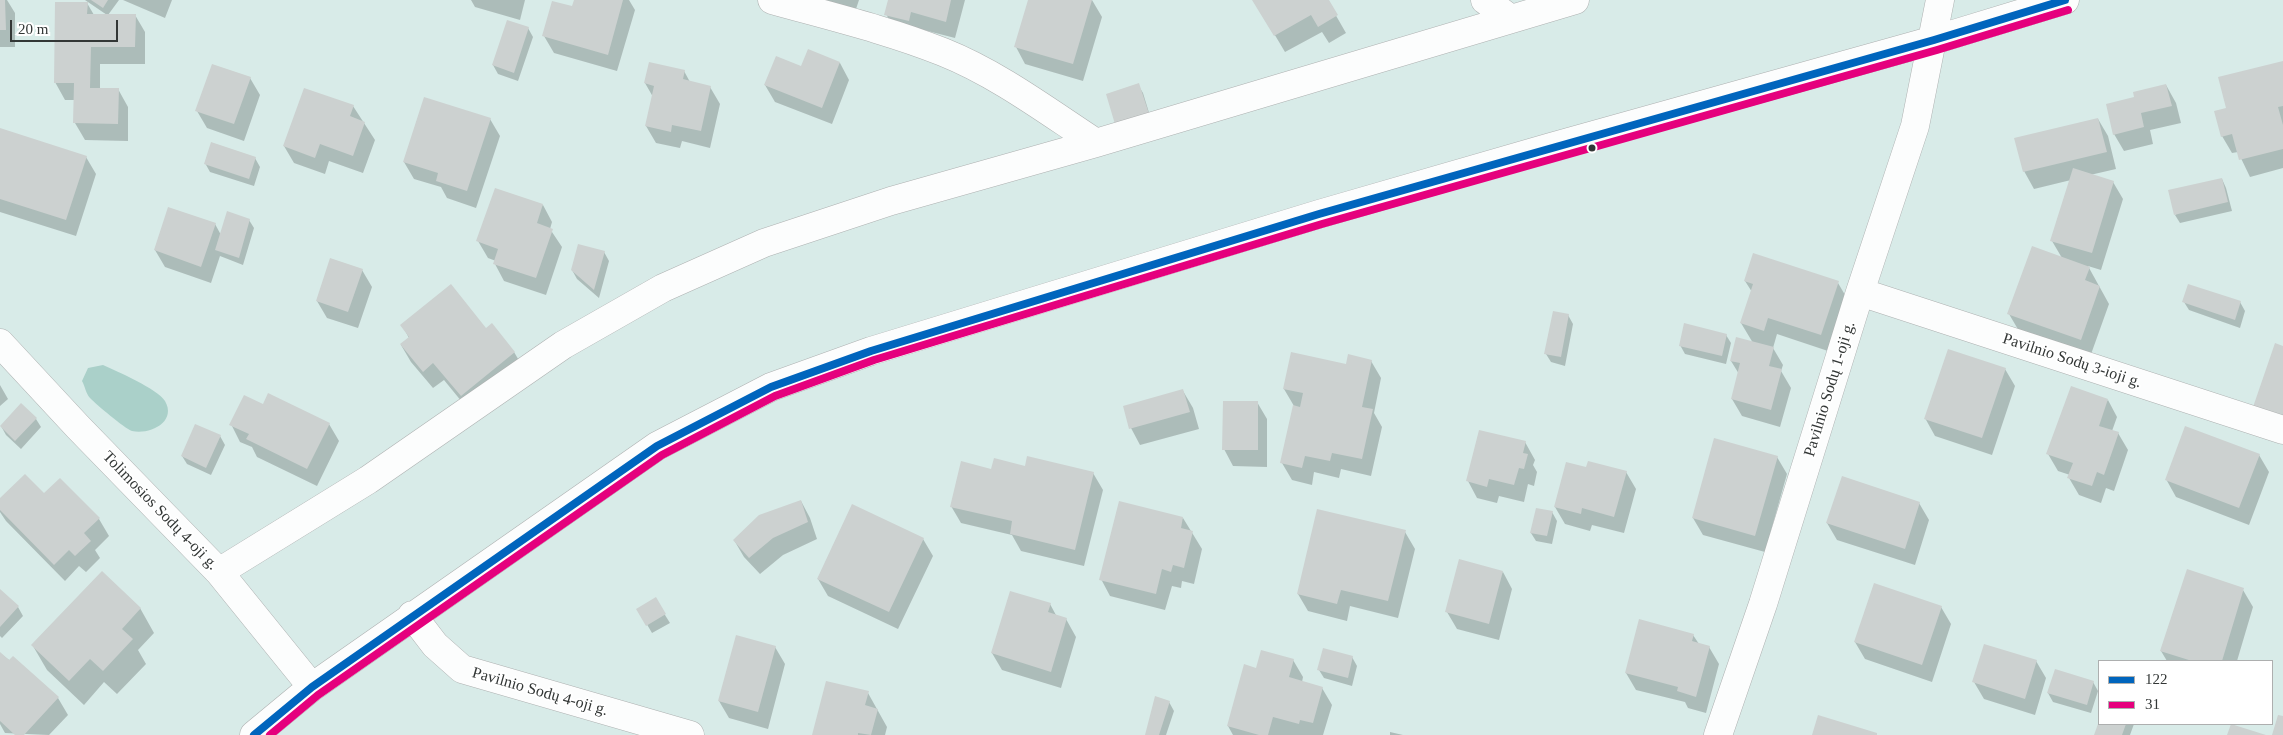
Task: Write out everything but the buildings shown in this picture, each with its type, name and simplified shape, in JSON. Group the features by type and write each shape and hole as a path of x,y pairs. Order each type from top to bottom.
{"street":[{"path":"772,0 877,29 944,52 1004,83 1096,143"},
{"path":"1485,0 1511,19"},
{"path":"219,572 368,480 563,345 663,288 764,243 891,201 1096,143 1575,0"},
{"name":"Pavilnio Sodų 1-oji g.","path":"1718,735 1766,595 1860,292 1916,126 1934,40 1940,0"},
{"path":"254,735 312,687 412,615 656,446 771,387 871,351 1319,214 1560,144 1934,40 2065,0"},
{"name":"Pavilnio Sodų 3-ioji g.","path":"1860,292 2283,430"},
{"name":"Tolimosios Sodų 4-oji g.","path":"0,343 78,427 219,572 312,687"},
{"name":"Pavilnio Sodų 4-oji g.","path":"412,615 434,645 462,669 690,735"}],"shaded area":[{"path":"0,0 2283,0 2283,735 0,735"},
{"path":"103,365 161,396 168,408 165,421 154,429 139,432 132,431 93,401 87,394 82,381 88,368"}],"transit line":[{"name":"122","path":"254,735 312,687 657,446 771,387 871,351 1319,214 1934,40 2065,0"},
{"name":"31","path":"270,735 318,695 662,455 775,396 874,360 1322,224 1937,50 2068,10"}]}
